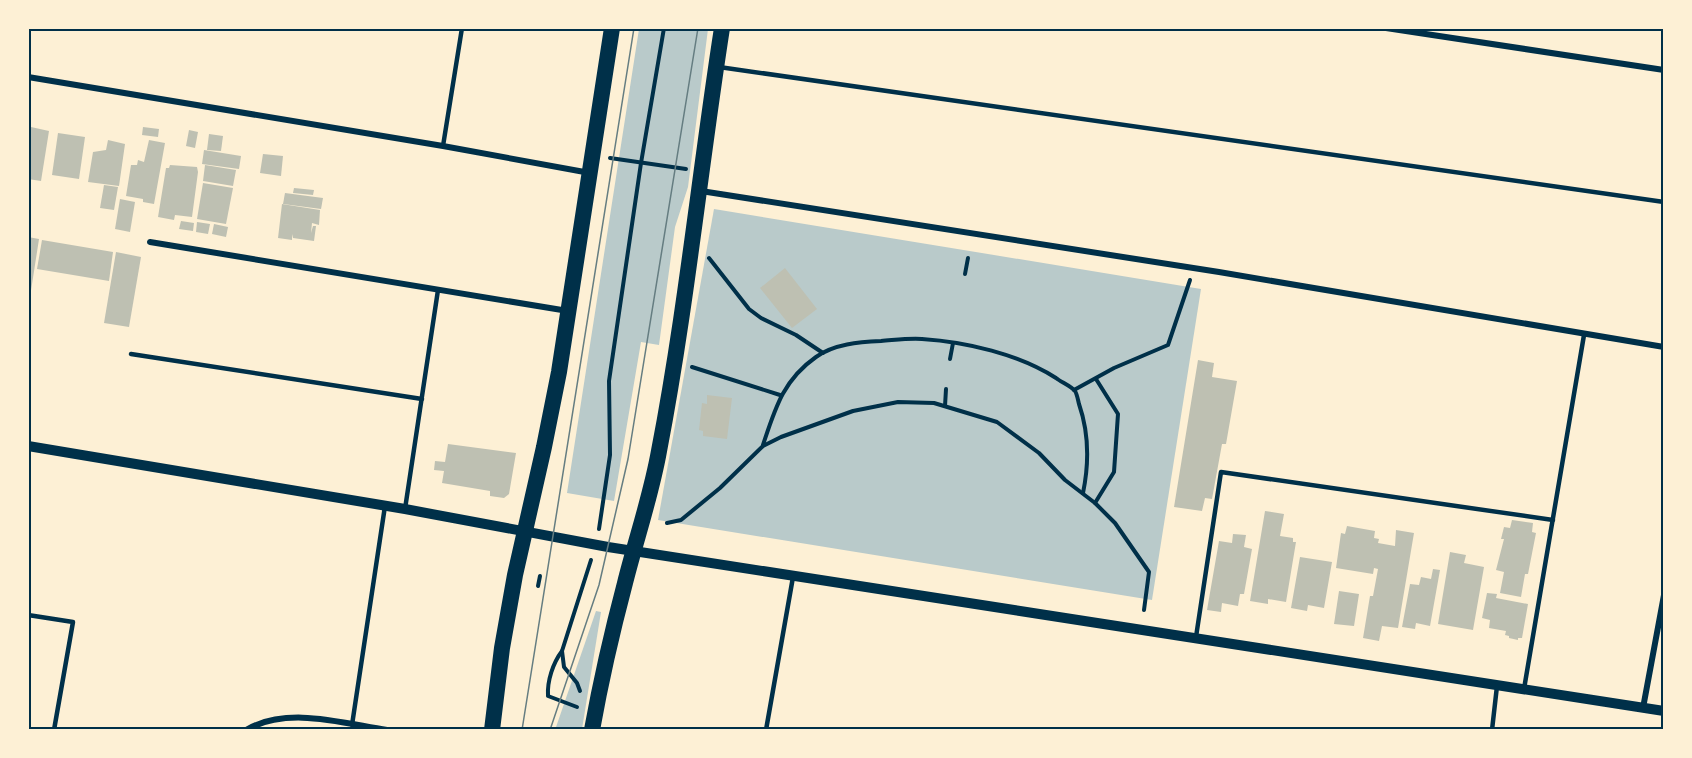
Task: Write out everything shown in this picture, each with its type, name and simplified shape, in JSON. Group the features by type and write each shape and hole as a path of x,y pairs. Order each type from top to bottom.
{"highway":[{"path":"492,729 502,648 544,447 569,311 612,28"},
{"path":"592,729 604,666 648,504 666,414 722,28"}],"street":[{"path":"1386,28 1664,70"},
{"path":"28,77 443,146 590,173"},
{"path":"698,190 1194,268 1664,347"},
{"path":"150,242 569,311"},
{"path":"28,446 405,509 635,551 1664,711"},
{"path":"1642,708 1664,595"},
{"path":"246,729 259,722 293,716 387,729"}],"lane":[{"path":"443,146 462,28"},
{"path":"716,66 1664,202"},
{"path":"405,509 438,290"},
{"path":"1524,689 1584,335"},
{"path":"131,354 422,399"},
{"path":"1196,637 1221,472 1553,520"},
{"path":"352,725 385,506"},
{"path":"766,729 793,575"},
{"path":"28,615 73,622 54,729"},
{"path":"1492,729 1497,686"}],"path":[{"path":"578,705 548,694 554,662 562,651 596,544 603,514 603,495 610,455 609,381 641,163 664,28"},
{"path":"593,156 700,171"},
{"path":"709,258 749,309 824,353"},
{"path":"965,274 969,258"},
{"path":"1074,390 1114,368 1167,345 1194,268"},
{"path":"763,446 780,395 801,369 817,356 837,347 864,341 920,339 953,343 1017,358 1046,372 1074,390 1082,410 1087,437 1088,471 1083,494"},
{"path":"950,359 953,343"},
{"path":"692,367 780,395"},
{"path":"1095,503 1114,472 1118,414 1096,379"},
{"path":"945,406 946,389"},
{"path":"667,523 681,520 720,488 763,446 781,437 853,411 898,402 934,403 997,422 1039,453 1065,480 1095,503 1114,523 1149,572 1144,610"},
{"path":"538,586 540,576"},
{"path":"562,651 564,667 577,683 579,693"}],"shaded area":[{"path":"639,29 708,29 688,187 675,227 659,345 641,342 614,501 567,493"},
{"path":"714,209 1201,289 1152,600 658,520"},
{"path":"596,611 601,612 582,729 555,730"}],"building":[{"path":"31,127 49,131 41,181 28,179 28,139"},
{"path":"143,127 159,129 158,137 142,135"},
{"path":"189,130 198,132 195,148 186,146"},
{"path":"58,133 85,137 79,179 52,175"},
{"path":"209,134 223,136 221,151 207,150"},
{"path":"108,140 125,144 119,186 88,182 93,152 106,150"},
{"path":"149,140 165,143 154,204 126,196 131,165 137,165 138,160 144,162"},
{"path":"204,150 241,156 239,169 202,164"},
{"path":"263,154 283,156 281,176 260,173"},
{"path":"170,165 197,167 192,217 175,215 174,220 158,217 166,168"},
{"path":"205,165 236,170 233,186 203,181"},
{"path":"203,183 233,188 226,224 197,219"},
{"path":"104,185 118,187 114,210 100,208"},
{"path":"294,188 314,190 313,195 293,193"},
{"path":"285,193 323,198 321,209 283,204"},
{"path":"120,199 135,202 130,232 115,229"},
{"path":"282,204 320,210 319,225 312,223 311,233 313,226 316,226 314,241 293,238 292,234 292,240 278,238"},
{"path":"181,221 194,223 193,231 179,229"},
{"path":"197,222 210,224 208,234 196,232"},
{"path":"214,224 228,227 226,237 212,234"},
{"path":"28,237 39,239 30,297 28,297"},
{"path":"42,240 113,252 109,281 37,269"},
{"path":"116,252 141,257 129,327 104,323"},
{"path":"785,268 817,309 792,328 760,288"},
{"path":"1198,360 1214,363 1212,377 1237,381 1226,444 1222,444 1212,499 1205,498 1202,511 1174,507"},
{"path":"707,395 732,398 727,439 703,436 703,431 699,430 702,403 707,404"},
{"path":"448,444 516,453 509,494 504,498 490,496 490,491 442,483 444,471 434,470 435,461 445,462"},
{"path":"1265,511 1284,514 1280,536 1293,538 1293,542 1296,542 1286,602 1268,599 1268,604 1250,601"},
{"path":"1512,520 1533,523 1532,532 1536,533 1521,597 1500,593 1504,572 1496,570 1504,539 1501,539 1504,527 1510,528"},
{"path":"1347,526 1375,531 1374,538 1379,539 1378,543 1395,546 1396,530 1414,533 1398,628 1382,626 1379,641 1363,638 1370,596 1373,596 1378,569 1374,568 1373,574 1336,568 1341,533 1345,534"},
{"path":"1233,534 1246,535 1244,547 1252,549 1244,594 1240,594 1238,606 1222,603 1221,612 1207,610 1219,541 1232,543"},
{"path":"1450,552 1466,555 1464,563 1484,567 1473,630 1438,624"},
{"path":"1300,557 1332,562 1324,608 1308,605 1307,611 1291,608"},
{"path":"1433,569 1440,570 1430,626 1416,623 1415,629 1402,627 1410,584 1419,585 1421,577 1431,579"},
{"path":"1339,591 1359,594 1354,626 1334,624"},
{"path":"1487,593 1497,594 1496,598 1528,604 1522,638 1518,640 1509,638 1505,635 1506,631 1489,628 1490,620 1482,618"}],"tram line":[{"path":"522,730 634,28"},
{"path":"550,730 599,585 628,459 698,28"}]}
